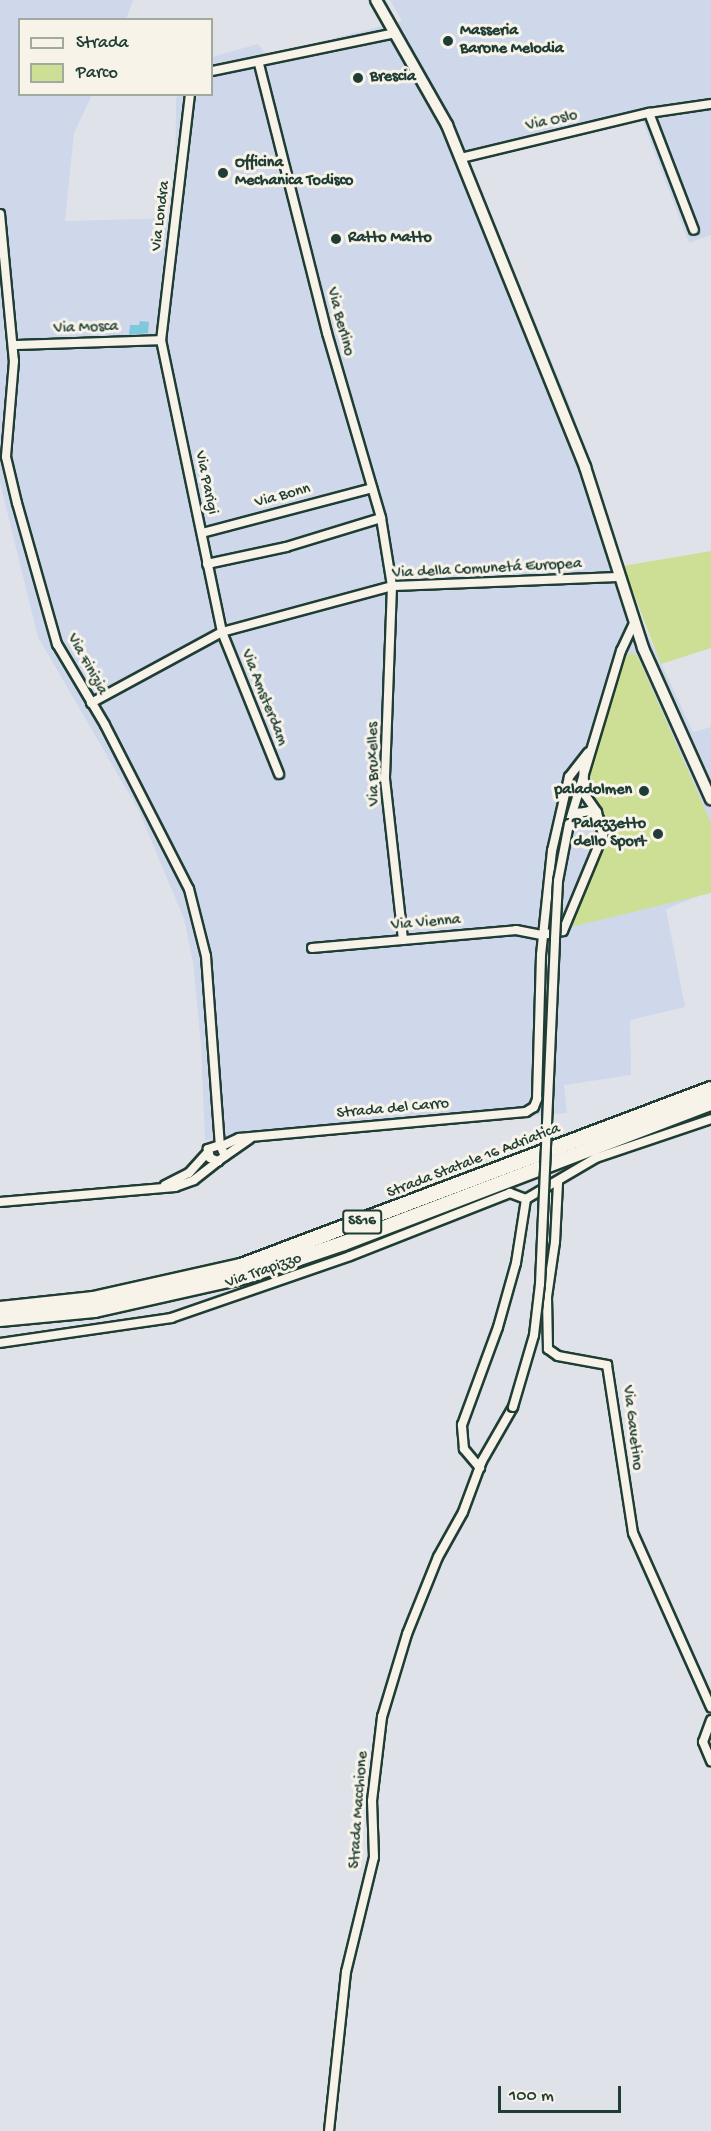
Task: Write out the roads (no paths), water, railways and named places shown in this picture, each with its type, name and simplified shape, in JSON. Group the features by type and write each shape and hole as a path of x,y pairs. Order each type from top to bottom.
{"highway":[{"name":"Strada Statale 16 Adriatica","path":"0,1309 93,1299 241,1266 711,1089"},
{"name":"Strada Statale 16 Adriatica","path":"0,1319 95,1310 246,1276 344,1243 711,1103"}],"street":[{"path":"376,0 447,125 461,158 585,467 635,621 707,782 711,799"},
{"path":"213,71 259,64 395,33"},
{"name":"Via Berlino","path":"259,64 327,333 381,518 392,586"},
{"name":"Via Londra","path":"160,340 189,96"},
{"name":"Via Oslo","path":"461,158 649,113 711,104"},
{"path":"649,113 694,230"},
{"name":"Via Finizia","path":"0,213 13,345 6,457 46,611 57,644 91,703 189,889 206,956 221,1159"},
{"name":"Via Mosca","path":"13,345 160,340"},
{"name":"Via Parigi","path":"160,340 222,632"},
{"name":"Via Bonn","path":"202,533 372,488"},
{"path":"207,564 286,547 381,518"},
{"name":"Via della Comunetá Europea","path":"91,703 222,632 392,586 620,577"},
{"name":"Via Bruxelles","path":"392,586 386,779 403,940"},
{"name":"Strada Macchione","path":"329,2131 346,1972 374,1857 372,1802 382,1717 407,1634 480,1468 513,1407 534,1335 540,1284 549,1026 558,881 583,769 621,651 635,621"},
{"name":"Via Amsterdam","path":"222,632 279,774"},
{"path":"583,769 585,795 601,822 603,835 567,924 556,934 542,935 555,832 569,777 588,753"},
{"path":"569,824 579,813 589,811 601,822"},
{"name":"Via Vienna","path":"312,948 516,930 542,935"},
{"name":"Strada del Carro","path":"155,1189 189,1173 209,1149 232,1139 526,1112 534,1107 537,1099 542,935"},
{"name":"Via Finizia","path":"209,1149 217,1111"},
{"path":"480,1468 464,1449 462,1425 498,1327 516,1263 526,1198 558,1183 567,1172 596,1158 711,1119"},
{"name":"Strada del Carro","path":"0,1202 155,1189 194,1180 254,1137"},
{"path":"209,1149 210,1158 221,1159"},
{"name":"Via Gavetino","path":"558,1183 555,1242 546,1297 548,1349 558,1356 607,1365 633,1533 711,1707"},
{"name":"Via Trapizzo","path":"0,1343 171,1318 350,1256 510,1193 526,1198"},
{"path":"711,1720 703,1742 711,1761"}],"water":[{"path":"140,321 149,322 148,333 129,335 130,325 139,325"}],"place":[{"name":"Masseria Barone Melodia","path":"448,41"},
{"name":"Brescia","path":"358,78"},
{"name":"Officina Mechanica Todisco","path":"223,173"},
{"name":"Ratto Matto","path":"336,239"},
{"name":"paladolmen","path":"644,791"},
{"name":"Palazzetto dello Sport","path":"658,834"}]}
